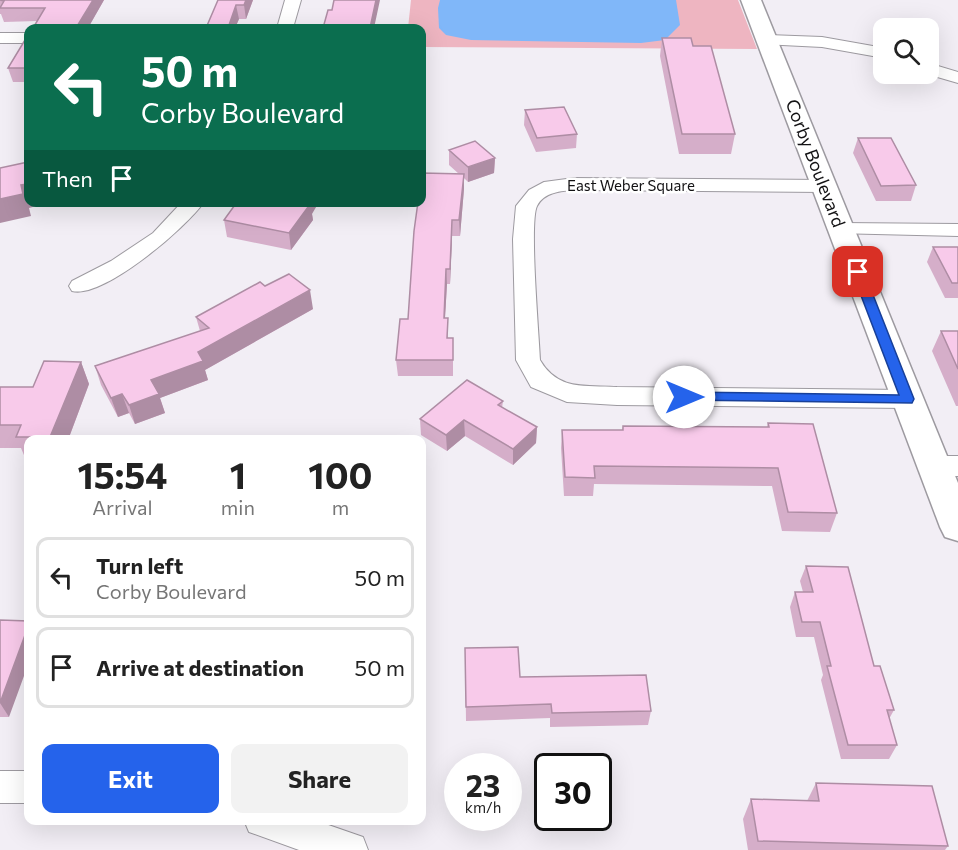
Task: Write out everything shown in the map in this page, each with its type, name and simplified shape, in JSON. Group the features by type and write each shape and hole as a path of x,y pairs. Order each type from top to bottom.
{"street":[{"path":"286,24 293,0"},
{"name":"Corby Boulevard","path":"751,0 907,399 946,466 958,528"},
{"path":"0,38 24,38"},
{"path":"768,40 822,42 873,51"},
{"path":"939,72 958,78"},
{"name":"East Weber Square","path":"825,186 574,184 551,186 536,194 526,206 528,360 540,381 567,393 617,396 907,399"},
{"path":"80,286 119,266 160,237 189,207"},
{"path":"842,229 958,230"},
{"path":"0,788 24,787"},
{"path":"278,825 327,840 350,850"}],"shaded area":[{"path":"411,0 738,0 757,49 426,47 426,24 408,24"}],"water":[{"path":"440,0 676,0 680,25 665,40 641,43 471,40 446,35 439,28"}],"building":[{"path":"0,0 93,0 78,24 35,24 45,8 0,8 4,1"},
{"path":"218,0 246,0 244,5 236,5 229,24 208,24"},
{"path":"334,0 376,0 371,24 324,24 328,10 332,10"},
{"path":"662,38 691,38 693,46 711,46 735,134 682,134"},
{"path":"24,42 24,68 8,68"},
{"path":"564,107 577,134 537,138 525,110"},
{"path":"858,138 891,138 916,185 881,186"},
{"path":"475,141 495,158 468,167 449,150"},
{"path":"24,163 24,185 21,185 23,194 0,199 0,168"},
{"path":"426,173 464,174 459,220 452,220 450,269 446,269 444,318 448,318 447,338 453,338 453,360 396,360 400,319 408,319 417,207 426,207"},
{"path":"233,207 308,207 289,233 224,220"},
{"path":"933,247 958,247 958,283 952,283"},
{"path":"289,274 310,290 198,352 203,361 151,380 159,394 129,405 122,394 111,398 95,366 209,328 196,317 260,282 265,286"},
{"path":"941,331 958,331 958,369"},
{"path":"44,361 81,362 51,435 16,437 21,425 0,425 0,387 33,387"},
{"path":"467,380 503,401 498,405 537,427 513,449 464,420 446,435 420,419"},
{"path":"768,423 813,424 837,513 788,512 778,468 594,466 595,478 565,477 562,430 623,430 623,426 769,427"},
{"path":"806,566 848,567 874,666 880,666 894,710 887,710 897,745 848,745 827,666 831,666 820,622 802,622 795,592 813,592"},
{"path":"0,620 24,621 24,638 0,703"},
{"path":"518,647 520,677 646,675 651,711 552,713 551,704 466,707 465,648"},
{"path":"816,783 932,786 948,846 758,841 751,799 819,801"}],"route":[{"path":"684,397 907,399 858,272"}]}
